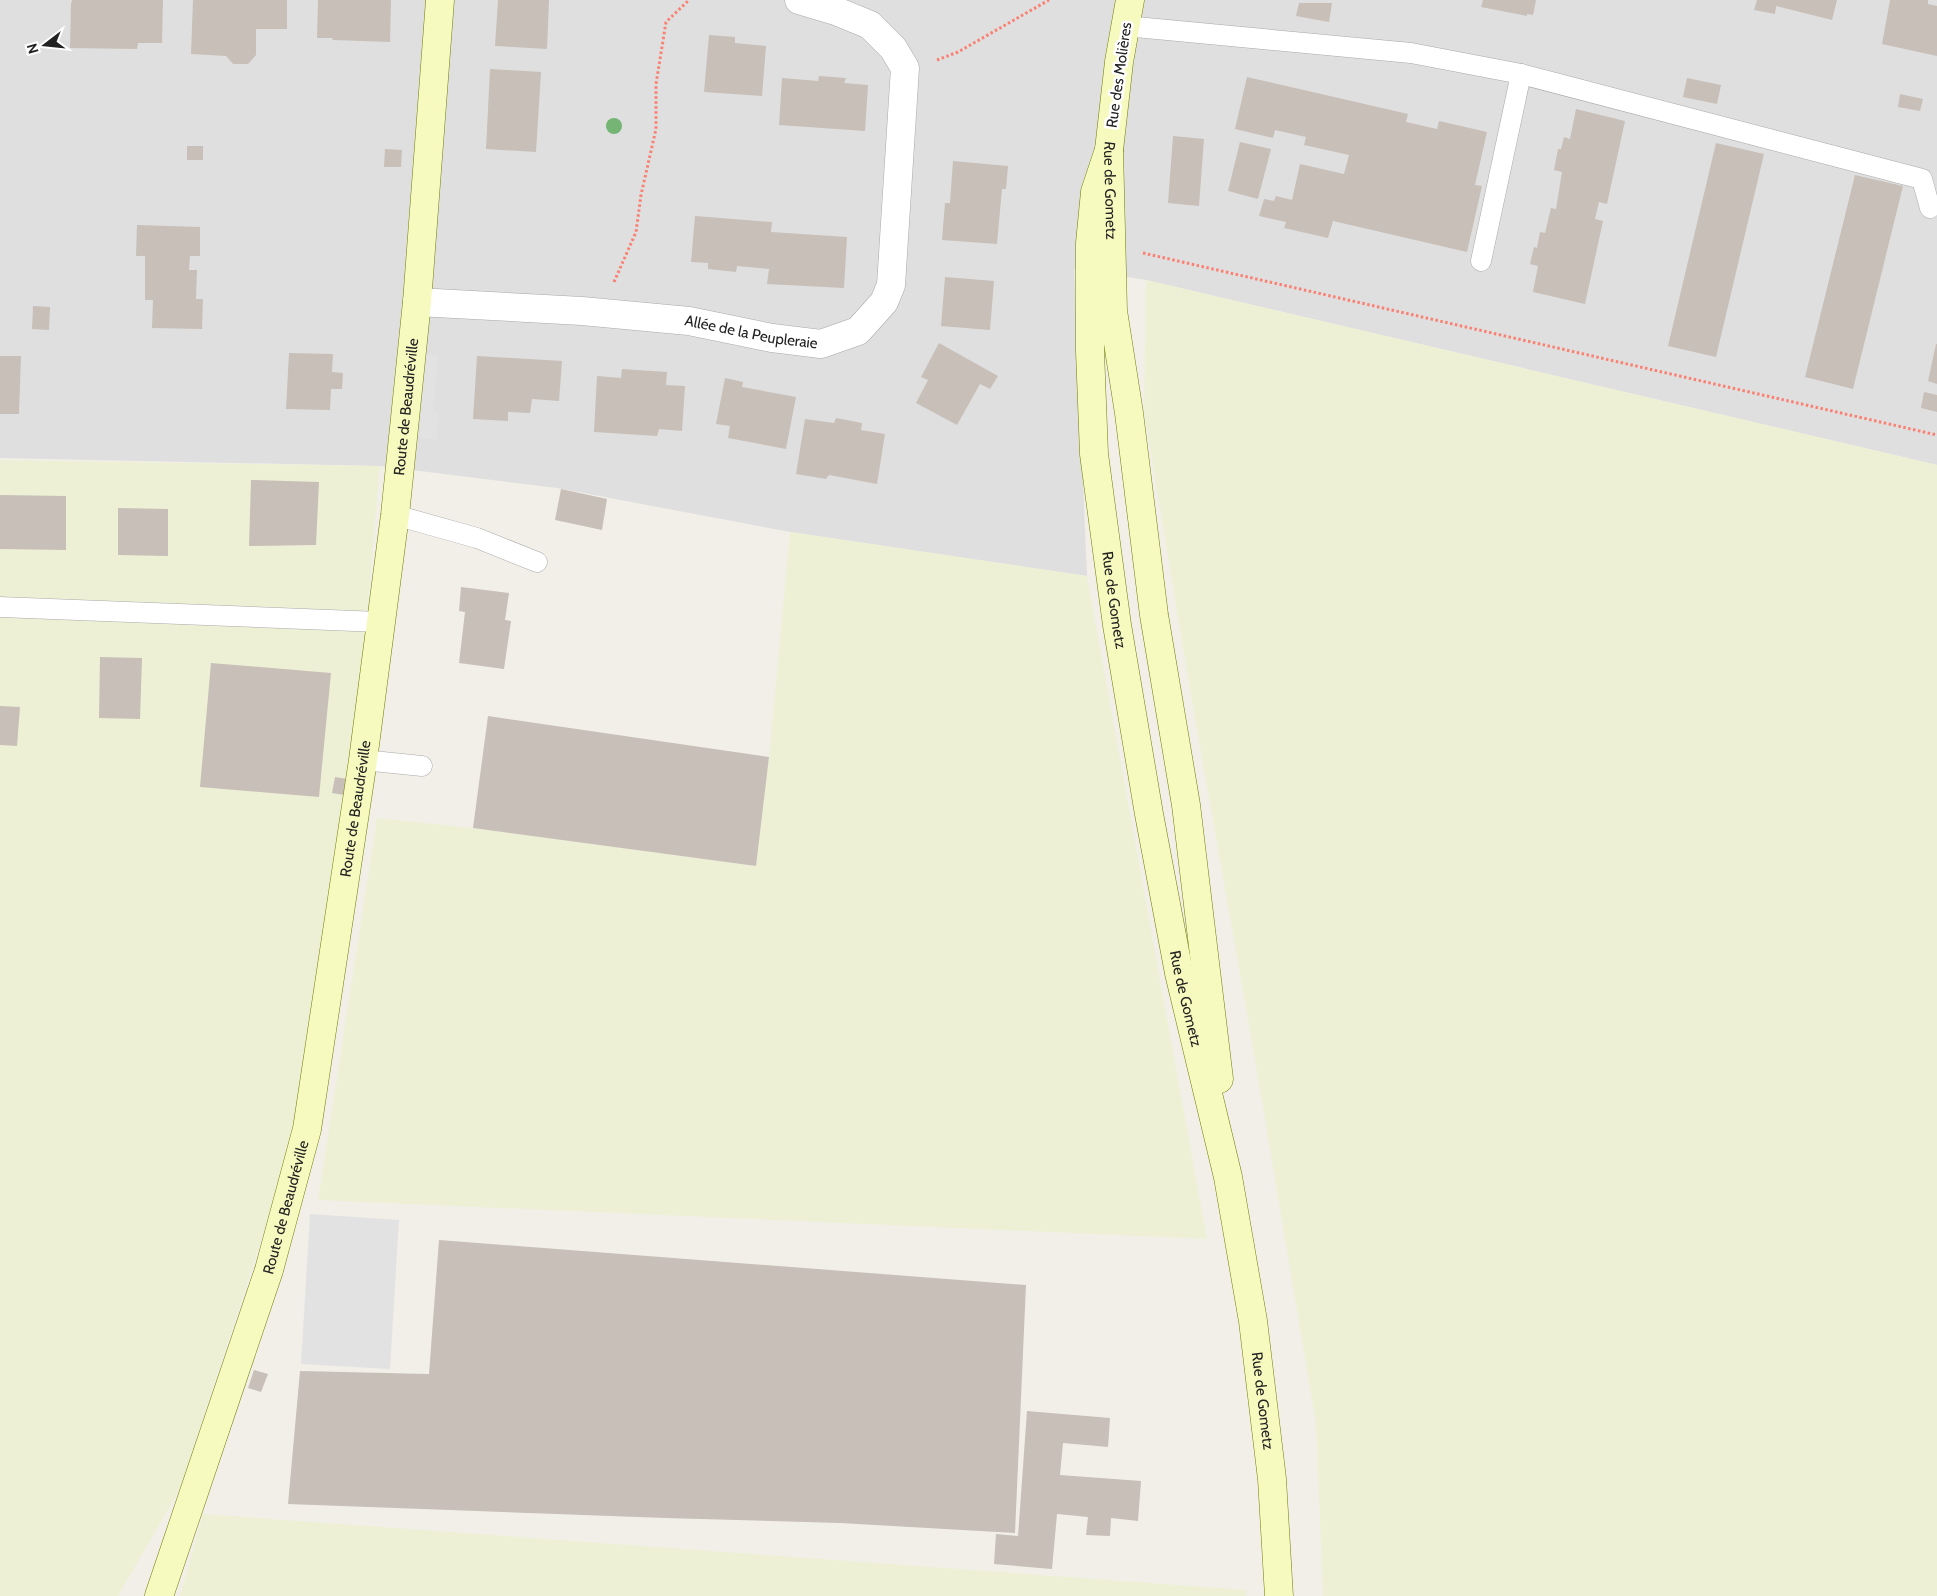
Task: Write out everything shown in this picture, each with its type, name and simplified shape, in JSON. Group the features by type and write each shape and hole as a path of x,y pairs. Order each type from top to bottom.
{"main road":[{"name":"Route de Beaudréville","path":"159,1596 269,1270 307,1129 363,760 380,622 396,515 418,302 440,0"},
{"name":"Rue des Molières","path":"1109,150 1130,0"},
{"name":"Rue de Gometz","path":"1109,150 1113,311 1129,413 1154,614 1186,805 1218,1057 1228,1177"},
{"name":"Rue de Gometz","path":"1109,150 1095,192 1090,243 1090,351 1094,454 1117,625 1149,814 1179,973 1228,1177 1253,1321 1270,1459 1279,1596"}],"street":[{"path":"799,0 836,11 870,25 893,48 905,68"},
{"name":"Allée de la Peupleraie","path":"418,302 604,313 689,321 772,338 821,344 858,331 884,302 891,285 905,68"}],"lane":[{"path":"1125,26 1411,53 1521,74 1922,179 1930,208"},
{"path":"1481,261 1521,74"},
{"path":"396,515 477,538 537,562"},
{"path":"0,607 380,622"},
{"path":"363,760 422,766"}],"path":[{"path":"604,313 609,291 636,232 641,195 656,129 656,84 666,22 689,0"},
{"path":"905,68 918,66 958,52 1049,0"},
{"path":"1110,245 1937,435"}],"shaded area":[{"path":"0,0 1937,0 1937,465 1146,280 1074,269 1087,576 790,532 557,488 380,466 0,458"},
{"path":"426,355 438,356 433,411 439,412 436,440 419,438"},
{"path":"310,1214 399,1220 390,1369 301,1364"}],"green space":[{"path":"1146,280 1937,465 1937,1596 1323,1596 1316,1424 1144,412"},
{"path":"0,460 380,466 350,808 287,1161 180,1489 118,1596 0,1596"},
{"path":"790,532 1087,576 1207,1239 318,1200 377,818 473,828 756,866 769,757"},
{"path":"203,1514 1247,1590 1246,1596 180,1596"}],"building":[{"path":"72,0 163,0 162,43 138,43 137,49 70,48"},
{"path":"193,0 287,0 287,29 256,29 256,55 248,64 233,64 226,56 191,54"},
{"path":"318,0 391,0 390,42 317,38"},
{"path":"498,0 549,0 547,49 495,46"},
{"path":"1483,0 1536,0 1533,15 1527,14 1527,16 1481,7"},
{"path":"1757,0 1837,0 1832,20 1776,6 1775,14 1754,10"},
{"path":"1890,0 1928,0 1928,4 1937,6 1937,56 1882,44"},
{"path":"1299,3 1332,3 1329,22 1296,16"},
{"path":"709,35 735,37 735,43 766,46 762,96 704,92"},
{"path":"490,69 541,72 536,152 486,149"},
{"path":"819,76 846,78 844,83 868,85 865,131 779,125 782,78 818,81"},
{"path":"1247,77 1408,114 1406,122 1437,129 1439,121 1487,132 1475,185 1482,186 1467,252 1333,221 1328,238 1284,228 1286,222 1259,216 1264,199 1274,201 1276,196 1292,200 1300,164 1344,174 1349,155 1304,145 1306,137 1275,130 1273,138 1235,129"},
{"path":"1687,78 1721,85 1717,104 1683,97"},
{"path":"1900,94 1923,99 1920,111 1898,107"},
{"path":"1576,109 1625,121 1607,204 1599,202 1595,219 1603,221 1585,304 1533,292 1538,266 1530,264 1534,247 1537,248 1540,232 1545,233 1551,208 1556,209 1562,172 1554,170 1558,149 1561,149 1564,137 1570,139"},
{"path":"1173,136 1204,139 1199,206 1168,203"},
{"path":"1240,142 1271,149 1258,199 1228,191"},
{"path":"1716,143 1764,154 1716,357 1668,346"},
{"path":"187,146 203,146 203,160 187,160"},
{"path":"385,149 402,150 401,167 384,167"},
{"path":"953,161 1008,166 1006,189 1002,189 997,244 942,240 945,203 950,203"},
{"path":"1855,175 1903,186 1853,389 1805,377"},
{"path":"695,216 772,222 771,232 847,237 844,288 767,284 769,269 737,266 736,272 708,269 708,263 691,262"},
{"path":"137,225 200,227 200,256 190,256 189,270 197,270 196,299 203,299 202,329 152,328 153,300 145,300 145,256 136,256"},
{"path":"945,277 994,281 990,330 941,326"},
{"path":"33,306 50,307 49,330 32,329"},
{"path":"939,343 998,376 990,389 980,384 957,425 916,403 928,380 921,377"},
{"path":"1937,344 1937,384 1928,381"},
{"path":"289,353 333,354 332,372 343,373 342,389 331,389 330,410 286,409"},
{"path":"0,356 21,356 19,414 0,414"},
{"path":"477,356 562,361 559,401 532,399 530,413 508,412 508,421 473,419"},
{"path":"622,369 667,372 666,385 685,386 682,431 659,429 657,436 594,432 597,376 621,378"},
{"path":"725,378 743,382 742,387 796,397 786,449 728,438 730,426 716,424"},
{"path":"1924,392 1937,395 1937,412 1921,408"},
{"path":"836,418 862,423 861,430 885,434 877,484 829,475 826,479 796,474 805,419 834,423"},
{"path":"251,480 319,482 316,545 249,546"},
{"path":"561,489 607,499 602,530 555,520"},
{"path":"0,495 66,496 66,550 0,549"},
{"path":"118,508 168,509 168,556 118,555"},
{"path":"461,587 509,593 505,620 511,621 504,669 459,663 465,612 459,611"},
{"path":"100,657 142,658 140,719 99,718"},
{"path":"211,663 331,673 319,797 200,787"},
{"path":"0,706 20,707 17,746 0,745"},
{"path":"488,716 769,757 756,866 473,828"},
{"path":"335,777 347,779 344,795 332,793"},
{"path":"439,1240 1026,1285 1015,1533 840,1523 288,1504 300,1371 429,1374"},
{"path":"254,1370 268,1374 261,1392 248,1388"},
{"path":"1027,1411 1110,1418 1108,1447 1063,1443 1060,1475 1141,1481 1138,1521 1111,1518 1110,1536 1086,1535 1088,1517 1057,1514 1052,1569 994,1564 996,1534 1018,1536"}]}
